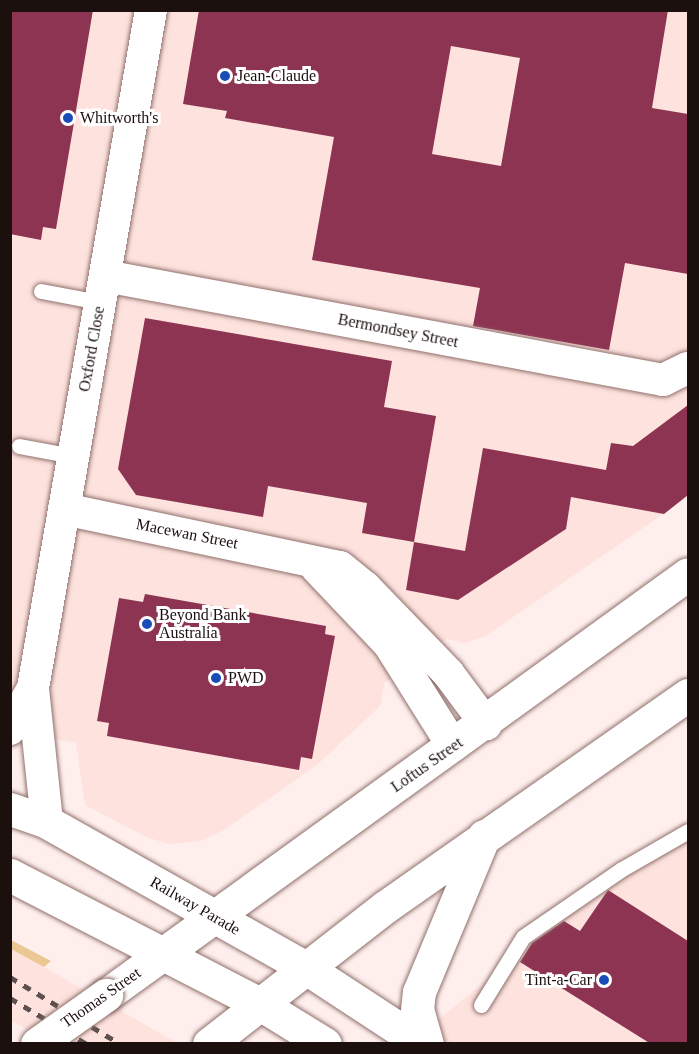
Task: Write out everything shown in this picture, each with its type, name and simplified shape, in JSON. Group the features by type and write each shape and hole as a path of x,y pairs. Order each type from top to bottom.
{"main road":[{"name":"Loftus Street","path":"164,953 486,724 688,574"},
{"path":"209,1044 306,968 484,836 688,694"},
{"name":"Railway Parade","path":"10,809 47,822 306,968 422,1044"},
{"path":"427,1044 417,1010 419,992 484,836"},
{"path":"10,875 260,1004 325,1044"},
{"name":"Thomas Street","path":"37,1044 164,953"}],"street":[{"name":"Oxford Close","path":"47,822 33,688 151,10"},
{"name":"Bermondsey Street","path":"102,289 663,380 688,368"},
{"name":"Macewan Street","path":"64,509 340,567 365,587 448,673 486,724"},
{"path":"309,559 389,644 453,746"},
{"name":"Oxford Close","path":"10,729 33,688"}],"lane":[{"path":"41,291 102,289"},
{"path":"19,446 74,456"},
{"path":"482,1005 523,937 622,869 688,831"}],"shaded area":[{"path":"10,11 688,11 688,497 484,637 464,643 447,639 384,683 380,706 317,765 224,830 200,841 169,844 146,837 85,805 76,743 11,731"},
{"path":"688,834 688,1043 409,1044 595,891"},
{"path":"11,940 51,961 44,967 11,949"},
{"path":"11,949 177,1043 49,1043 11,1020"}],"building":[{"path":"10,10 93,10 56,229 43,227 41,240 10,234"},
{"path":"199,10 668,10 652,108 688,114 688,274 625,263 609,350 473,326 480,288 312,260 334,137 225,118 227,111 183,104","holes":["451,46 520,58 501,166 432,154"]},
{"path":"145,318 392,361 384,407 436,416 414,542 362,533 367,503 268,486 263,517 136,495 118,469"},
{"path":"688,405 688,495 664,514 571,497 566,529 458,600 406,590 414,542 465,551 483,448 606,470 611,443 633,446"},
{"name":"PWD","path":"145,594 326,626 325,634 335,636 312,759 301,757 299,770 107,736 109,723 97,721 119,598 143,602"},
{"name":"Tint-a-Car","path":"608,890 688,941 688,1044 651,1044 520,962 532,943 564,921 580,931"}],"railway":[{"path":"10,977 120,1044"},
{"path":"10,998 87,1044"}],"place":[{"name":"Jean-Claude","path":"225,76"},
{"name":"Whitworth's","path":"68,118"},
{"name":"Beyond Bank Australia","path":"147,624"},
{"name":"PWD","path":"216,678"},
{"name":"Tint-a-Car","path":"604,980"}]}
